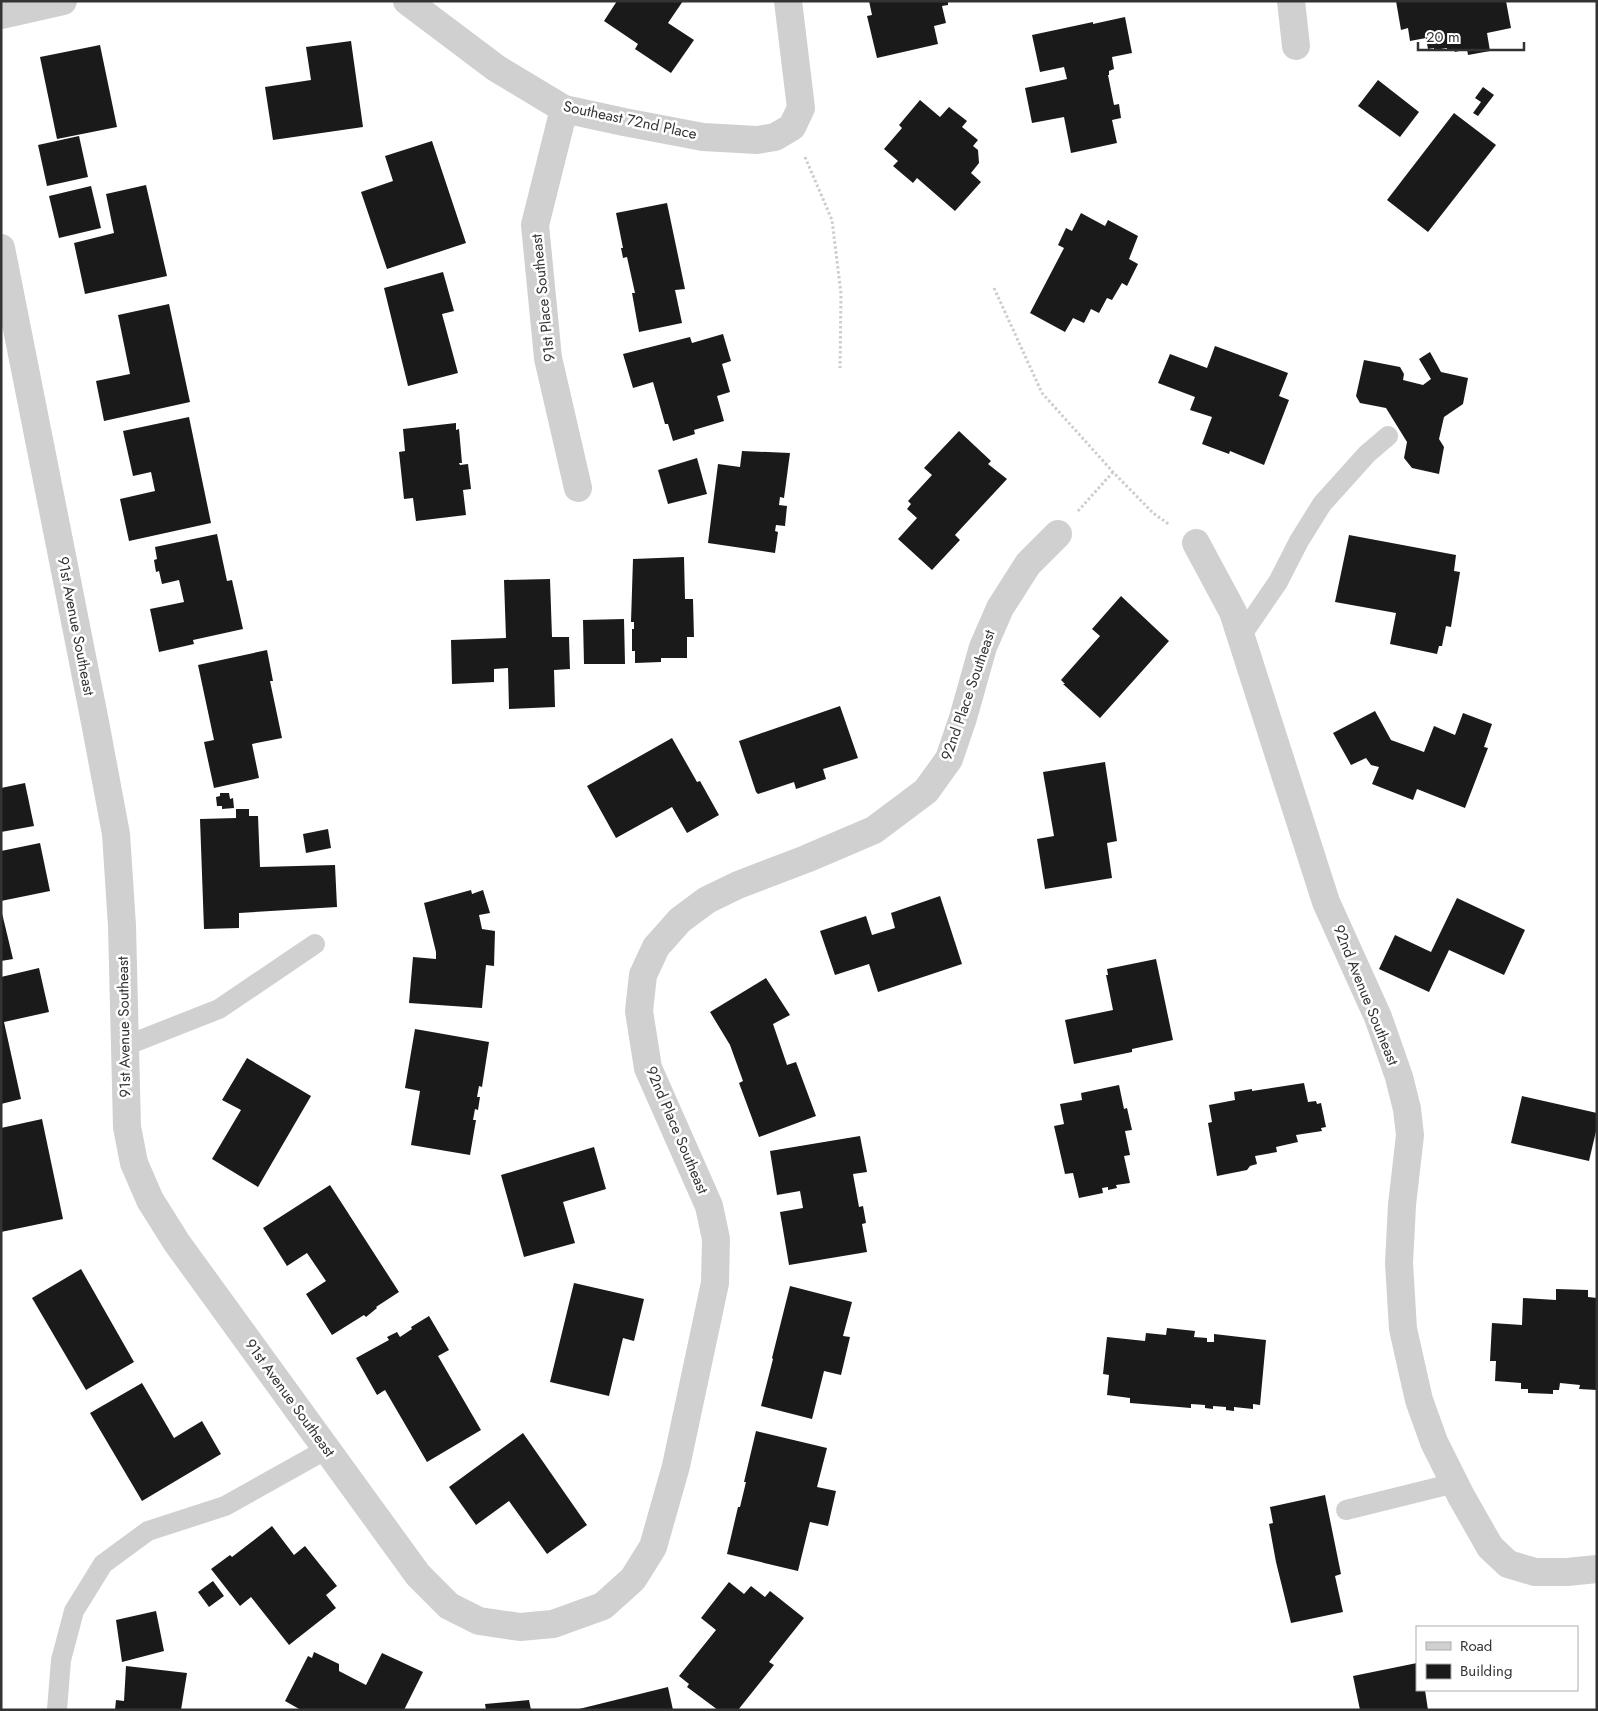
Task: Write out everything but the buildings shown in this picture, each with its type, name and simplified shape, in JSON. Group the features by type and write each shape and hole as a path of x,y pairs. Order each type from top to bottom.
{"street":[{"path":"1,15 63,1"},
{"name":"Southeast 72nd Place","path":"407,1 496,68 564,109 704,137 757,140 775,137 792,127"},
{"path":"788,1 801,108 792,127"},
{"path":"1291,1 1296,46"},
{"name":"91st Place Southeast","path":"564,109 535,225 548,358 578,488"},
{"name":"91st Avenue Southeast","path":"1,248 116,834 122,926 127,1127 134,1163 150,1200 177,1244 418,1575 449,1606 479,1621 520,1627 553,1624"},
{"name":"92nd Place Southeast","path":"553,1624 603,1606 633,1579 653,1547 676,1466 715,1283 716,1239 709,1206 648,1068 639,1011 643,974 656,947 680,920 707,900 738,885 874,830 926,791 949,759 983,647 1000,608 1028,564 1058,534"},
{"name":"92nd Avenue Southeast","path":"1196,543 1233,612 1326,902 1378,1017 1403,1093 1410,1135 1402,1205 1399,1263 1403,1330 1419,1400 1434,1442 1490,1547 1508,1564 1535,1572 1567,1572 1597,1569"}],"lane":[{"path":"1241,636 1278,582 1299,541 1322,504 1367,454 1388,436"},
{"path":"125,1046 219,1010 315,944"},
{"path":"57,1710 61,1660 74,1611 103,1564 148,1531 225,1506 327,1450"},
{"path":"1346,1510 1455,1483"}],"path":[{"path":"792,127 832,220 841,294 840,368"},
{"path":"994,288 1042,393 1113,472 1153,512 1196,543"},
{"path":"1058,534 1113,472"}]}
